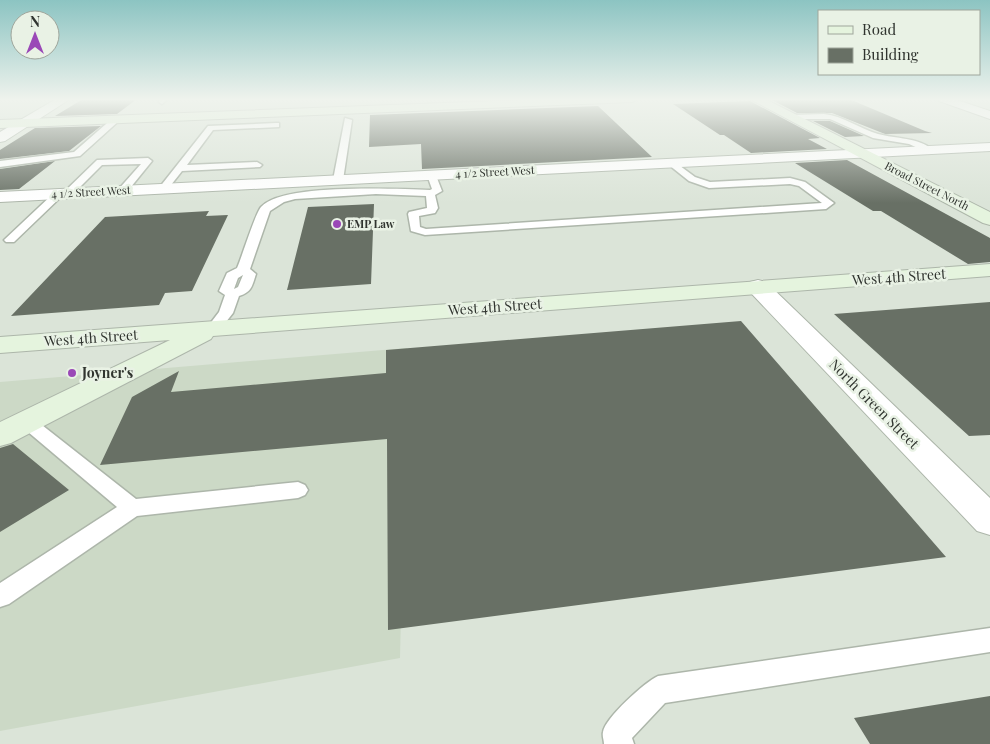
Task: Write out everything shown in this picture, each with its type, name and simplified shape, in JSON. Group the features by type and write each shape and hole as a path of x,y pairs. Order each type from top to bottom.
{"street":[{"name":"Broad Street North","path":"825,134 990,219"},
{"name":"4 1/2 Street West","path":"0,197 990,147"},
{"name":"West 4th Street","path":"0,345 990,270"},
{"name":"North Green Street","path":"758,288 990,521"},
{"path":"0,435 213,329"}],"lane":[{"path":"0,164 47,160 77,154 100,134"},
{"path":"164,188 207,134"},
{"path":"338,180 346,134"},
{"path":"871,134 911,142 929,150"},
{"path":"10,240 100,162 148,160 122,191"},
{"path":"424,175 433,208 413,214 415,229 425,232 826,206 829,203 802,184 790,181 717,186 692,180 679,162"},
{"path":"679,162 705,179 706,181 703,183"},
{"path":"180,168 257,165"},
{"path":"424,175 429,193"},
{"path":"213,329 226,313 234,293 226,291 232,276 243,270 266,209 280,200 294,196 376,191 429,193"},
{"path":"27,422 132,508"},
{"path":"0,596 132,508 298,490"},
{"path":"619,744 617,733 658,690 990,640"}],"shaded area":[{"path":"407,348 400,658 0,731 0,382"}],"building":[{"path":"26,134 91,134 69,151 0,159 0,150"},
{"path":"369,134 627,134 652,157 422,169 421,144 369,147"},
{"path":"718,134 812,134 820,138 808,139 827,149 751,153 724,135"},
{"path":"838,134 859,134 864,136 845,137"},
{"path":"847,160 990,238 990,262 968,264 881,211 873,211 795,163"},
{"path":"55,161 19,189 0,190 0,169"},
{"path":"374,204 371,284 287,290 308,207"},
{"path":"209,211 206,216 228,215 192,291 165,293 159,305 11,316 105,217"},
{"path":"990,302 990,435 969,436 834,314"},
{"path":"741,321 946,557 388,630 387,439 100,465 132,397 179,371 171,392 386,373 386,350"},
{"path":"13,444 69,490 0,532 0,448"},
{"path":"990,696 990,744 870,744 854,718"}],"place":[{"name":"EMP Law","path":"337,224"},
{"name":"Joyner's","path":"72,373"}]}
